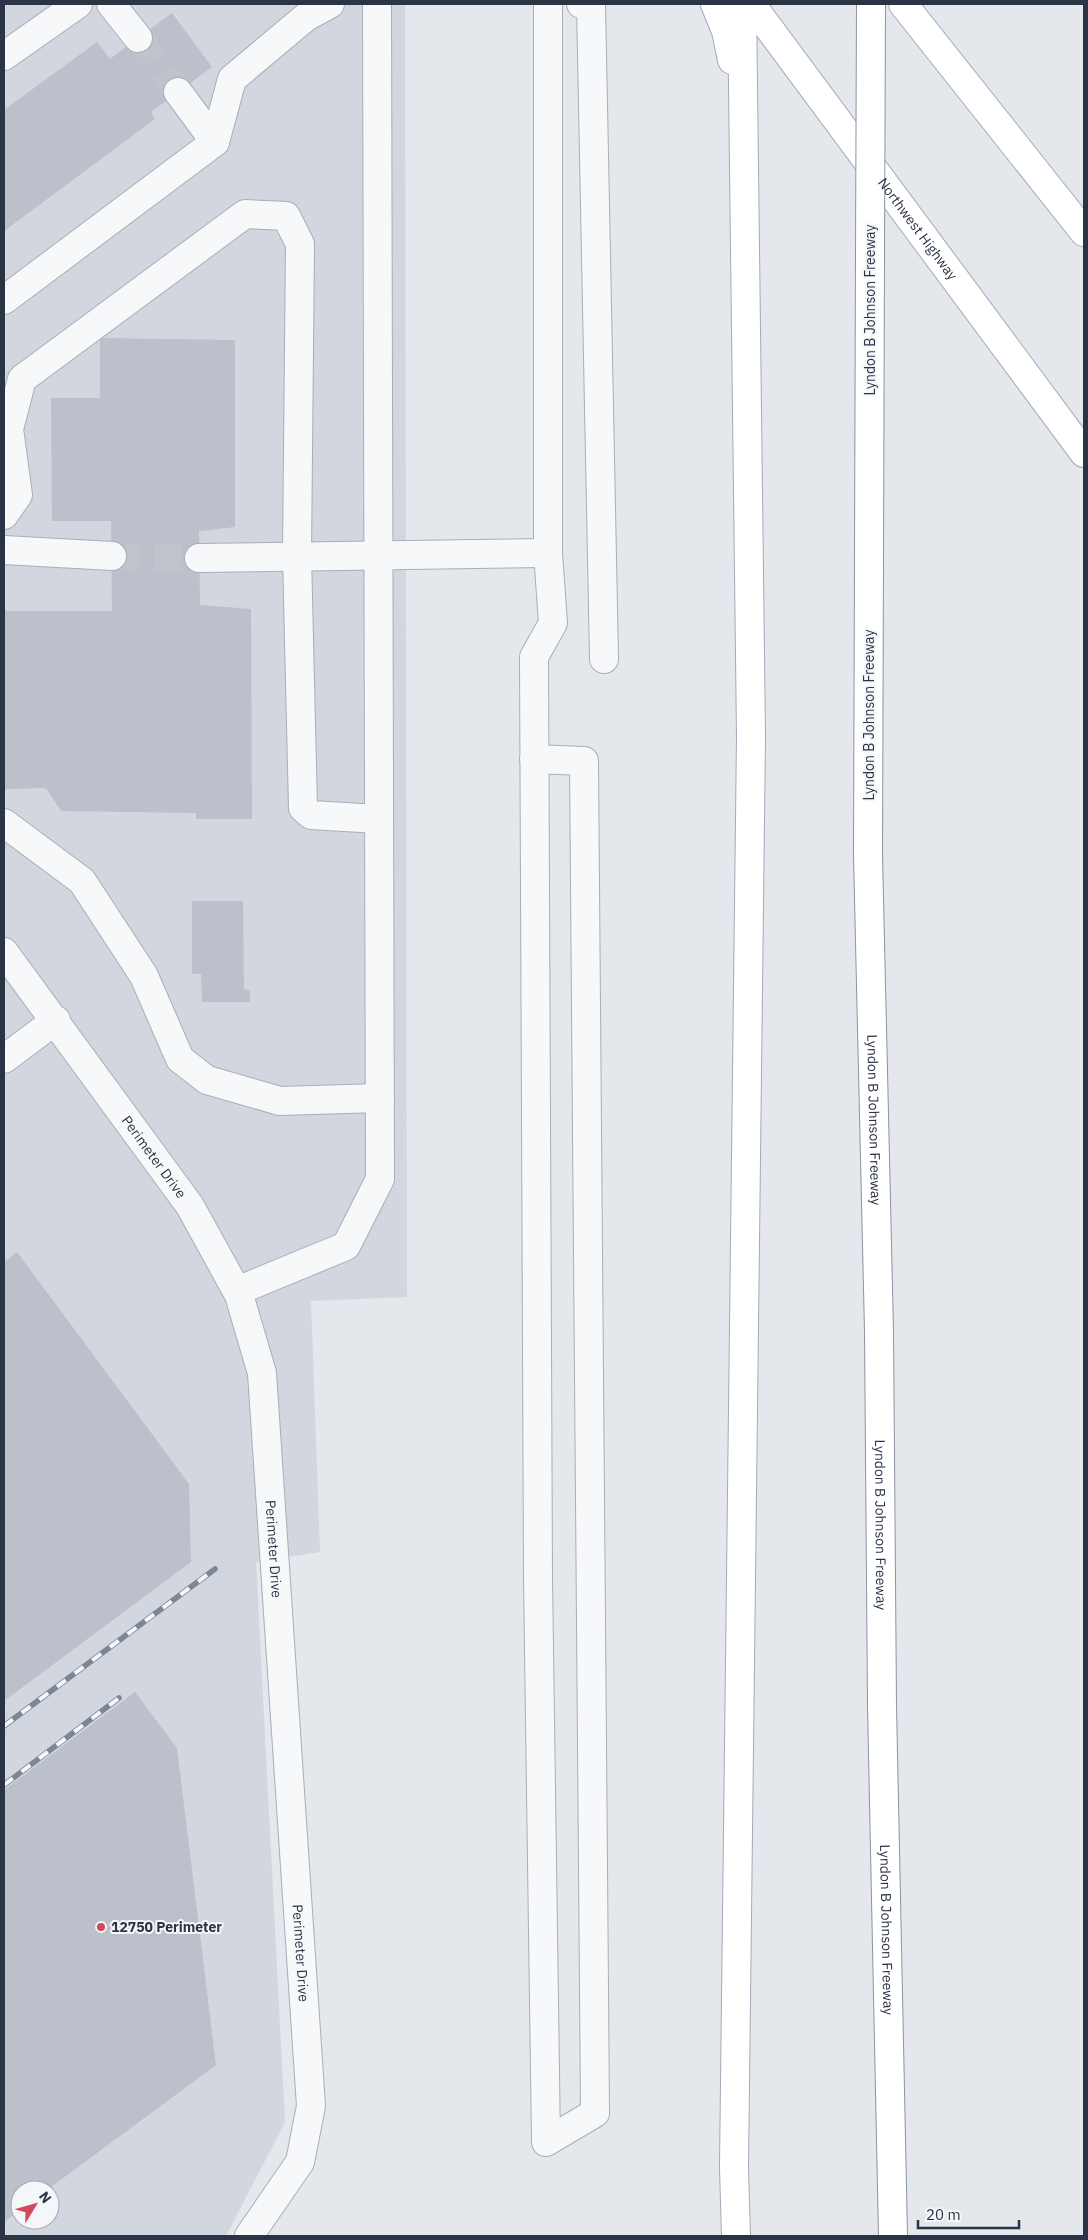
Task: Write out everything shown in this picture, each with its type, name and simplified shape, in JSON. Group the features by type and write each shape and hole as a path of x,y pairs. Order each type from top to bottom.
{"main road":[{"path":"715,4 726,31 744,117"},
{"path":"736,2236 734,2168 751,746 742,4"},
{"name":"Northwest Highway","path":"751,4 1084,453"},
{"name":"Lyndon B Johnson Freeway","path":"871,4 868,855 879,1321 882,1706 893,2236"},
{"path":"903,4 1084,232"}],"street":[{"path":"4,56 78,4"},
{"path":"111,4 138,38"},
{"path":"4,300 215,142 232,79 306,18 330,4"},
{"path":"237,1291 346,1246 380,1179 377,4"},
{"path":"534,759 584,761 595,2113 546,2142 538,1578 534,759 534,657 553,623 548,553 548,4"},
{"path":"581,4 591,4 604,659"},
{"path":"178,92 215,142"},
{"path":"4,515 18,494 9,428 22,379 244,214 286,216 300,244 298,556 303,808 311,815 378,819"},
{"path":"4,550 112,556"},
{"path":"199,558 548,553"},
{"path":"4,823 82,882 144,976 180,1059 207,1080 280,1101 380,1098"},
{"name":"Perimeter Drive","path":"4,952 56,1020 190,1206 237,1291 262,1373 311,2106 300,2162 248,2236"},
{"path":"4,1059 56,1020"}],"shaded area":[{"path":"4,4 405,4 407,1297 311,1301 320,1552 256,1562 285,2122 226,2236 4,2236"}],"building":[{"path":"172,13 212,67 151,112 155,119 4,231 4,110 97,42 110,59"},
{"path":"100,338 235,340 235,527 199,531 200,605 251,609 252,819 196,819 196,813 61,811 46,788 4,789 4,611 112,611 111,521 52,521 51,398 100,398"},
{"path":"192,901 243,901 244,989 250,991 250,1002 202,1002 201,974 192,974"},
{"path":"17,1252 189,1484 191,1562 4,1701 4,1262"},
{"name":"12750 Perimeter","path":"135,1692 177,1748 216,2065 60,2180 10,2180 10,2218 4,2222 4,1790"}],"tunnel":[{"path":"138,38 178,92"},
{"path":"112,556 199,558"}],"railway":[{"path":"4,1726 215,1569"},
{"path":"4,1785 119,1698"}],"place":[{"name":"12750 Perimeter","path":"101,1927"}]}
